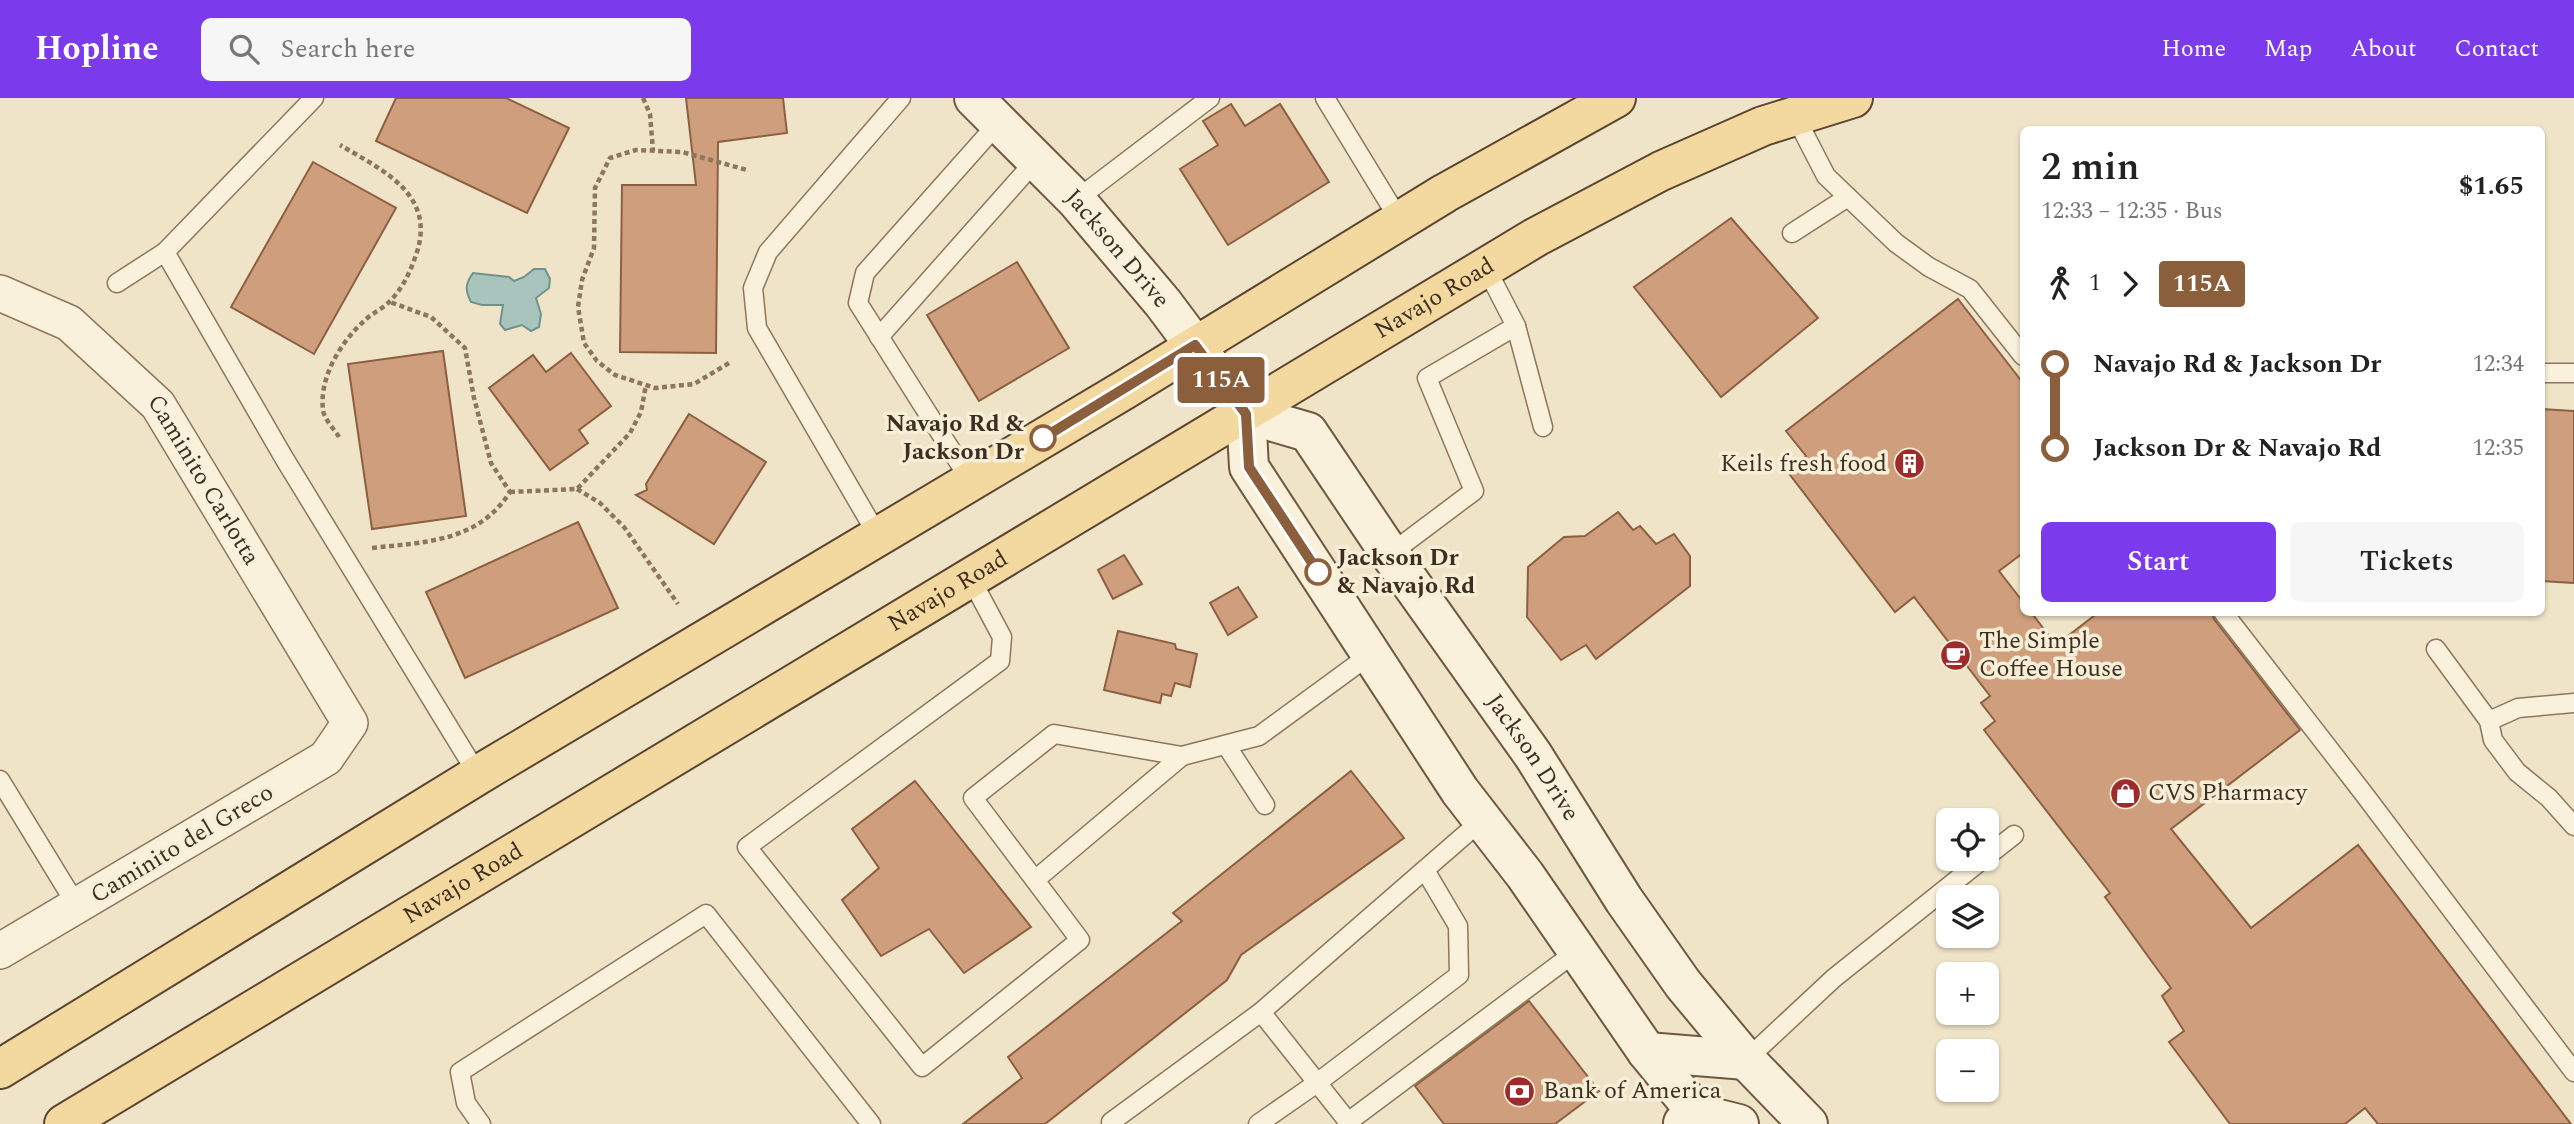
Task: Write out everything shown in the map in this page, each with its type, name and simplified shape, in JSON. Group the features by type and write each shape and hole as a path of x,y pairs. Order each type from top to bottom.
{"main road":[{"path":"0,1069 478,775 1124,390 1400,221 1616,98"},
{"name":"Navajo Road","path":"64,1124 1536,237 1661,171 1794,114 1853,98"},
{"name":"Jackson Drive","path":"986,110 1076,200 1164,303 1246,414 1308,432 1390,554 1533,755 1624,900 1683,984 1746,1060 1808,1124"},
{"path":"1246,414 1249,467 1460,791 1525,875 1694,1120 1739,1124"},
{"path":"1647,1052 1746,1060"}],"street":[{"name":"Caminito Carlotta","path":"0,293 69,323 159,405 351,723"},
{"name":"Caminito del Greco","path":"0,951 326,758 351,723"}],"lane":[{"path":"117,283 165,252 314,98"},
{"path":"878,536 757,328 753,288 768,253 901,98"},
{"path":"1076,200 1210,98"},
{"path":"1325,98 1400,221"},
{"path":"970,480 858,303 865,273 986,110"},
{"path":"1794,114 1826,176 1896,243 1929,267 1970,289 2020,352"},
{"path":"879,337 1037,159"},
{"path":"1792,233 1848,197"},
{"path":"165,252 284,458 478,775"},
{"path":"1486,268 1516,326 1543,426"},
{"path":"1390,554 1474,491 1427,378 1516,326"},
{"path":"2545,373 2574,373"},
{"path":"971,579 1002,637 1000,661 747,847 922,1067 1080,940 973,798 1054,734 1182,756 1259,736 1371,654"},
{"path":"2226,616 2574,1072"},
{"path":"2436,649 2489,721 2493,740 2517,772 2549,798 2574,826"},
{"path":"2489,721 2518,708 2574,703"},
{"path":"1226,745 1265,805"},
{"path":"1035,880 1182,756"},
{"path":"0,780 77,906"},
{"path":"1113,1124 1111,1122 1261,1012 1482,820"},
{"path":"1999,847 2014,835"},
{"path":"1258,1124 1317,1083 1459,975 1458,926 1425,870"},
{"path":"1746,1060 1834,978 1969,871"},
{"path":"481,1124 466,1103 460,1072 706,914 871,1124"},
{"path":"1261,1012 1349,1123 1577,951"}],"path":[{"path":"643,98 650,114 653,150"},
{"path":"340,145 388,173 417,204 423,236 409,276 390,302 364,321 342,347 326,375 323,412 340,438"},
{"path":"729,363 694,384 655,388 615,375 597,361 583,343 578,307 582,280 594,248 594,188 610,158 636,150 681,152 747,170"},
{"path":"390,302 431,317 465,348 474,398 491,463 510,492"},
{"path":"577,489 630,433 641,412 646,385"},
{"path":"510,492 577,489 600,503 624,527 678,604"},
{"path":"372,548 431,541 464,533 499,510 510,492"}],"water":[{"path":"534,269 545,269 550,279 549,288 536,298 541,314 539,327 531,331 522,325 505,330 500,324 503,305 471,302 467,287 473,273 509,277 514,281"}],"building":[{"path":"396,98 506,98 569,128 527,213 376,141"},
{"path":"686,98 783,98 787,133 718,142 716,353 620,352 622,185 696,185"},
{"path":"1231,104 1245,126 1280,104 1329,182 1228,245 1180,169 1218,145 1203,121"},
{"path":"313,162 396,208 314,354 231,307"},
{"path":"1731,218 1818,318 1721,397 1634,287"},
{"path":"1017,262 1069,348 979,401 927,315"},
{"path":"1958,299 2020,379 2020,555 1999,571 2020,598 2020,616 2034,616 2056,645 2094,616 2213,616 2300,730 2171,829 2251,928 2358,845 2571,1124 2378,1124 2365,1108 2345,1124 2230,1124 2169,1042 2184,1031 2162,996 2171,988 2105,897 2110,893 1984,730 1995,721 1981,703 1990,696 1914,597 1895,612 1787,471 1806,456 1786,431"},
{"path":"443,351 466,516 372,529 348,364"},
{"path":"571,353 611,406 579,430 588,443 550,470 489,388 533,355 546,372"},
{"path":"2545,409 2574,411 2574,583 2545,581"},
{"path":"689,414 766,462 714,544 636,495 647,490 646,484"},
{"path":"1618,512 1633,530 1640,526 1656,544 1674,534 1690,556 1690,586 1596,659 1586,645 1561,660 1527,617 1528,567 1564,537 1585,536"},
{"path":"578,522 618,608 465,678 426,592"},
{"path":"1124,555 1142,584 1113,599 1098,570"},
{"path":"1238,587 1257,617 1228,635 1210,603"},
{"path":"1118,631 1175,644 1176,649 1197,654 1190,687 1175,683 1171,696 1162,694 1160,703 1104,690"},
{"path":"1351,771 1404,838 1241,955 1227,980 1045,1124 963,1124 1022,1078 1008,1057 1182,921 1173,913"},
{"path":"915,781 1031,927 964,973 929,929 881,956 842,900 879,868 852,829"},
{"path":"1529,1001 1599,1091 1555,1124 1444,1124 1415,1086"}],"bus line":[{"name":"115A","path":"1043,438 1195,345 1246,414 1249,467 1318,572"}],"place":[{"name":"Navajo Rd & Jackson Dr","path":"1043,438"},
{"name":"Keils fresh food","path":"1910,464"},
{"name":"Jackson Dr & Navajo Rd","path":"1318,572"},
{"name":"The Simple Coffee House","path":"1956,655"},
{"name":"CVS Pharmacy","path":"2125,793"},
{"name":"Bank of America","path":"1520,1091"}]}
